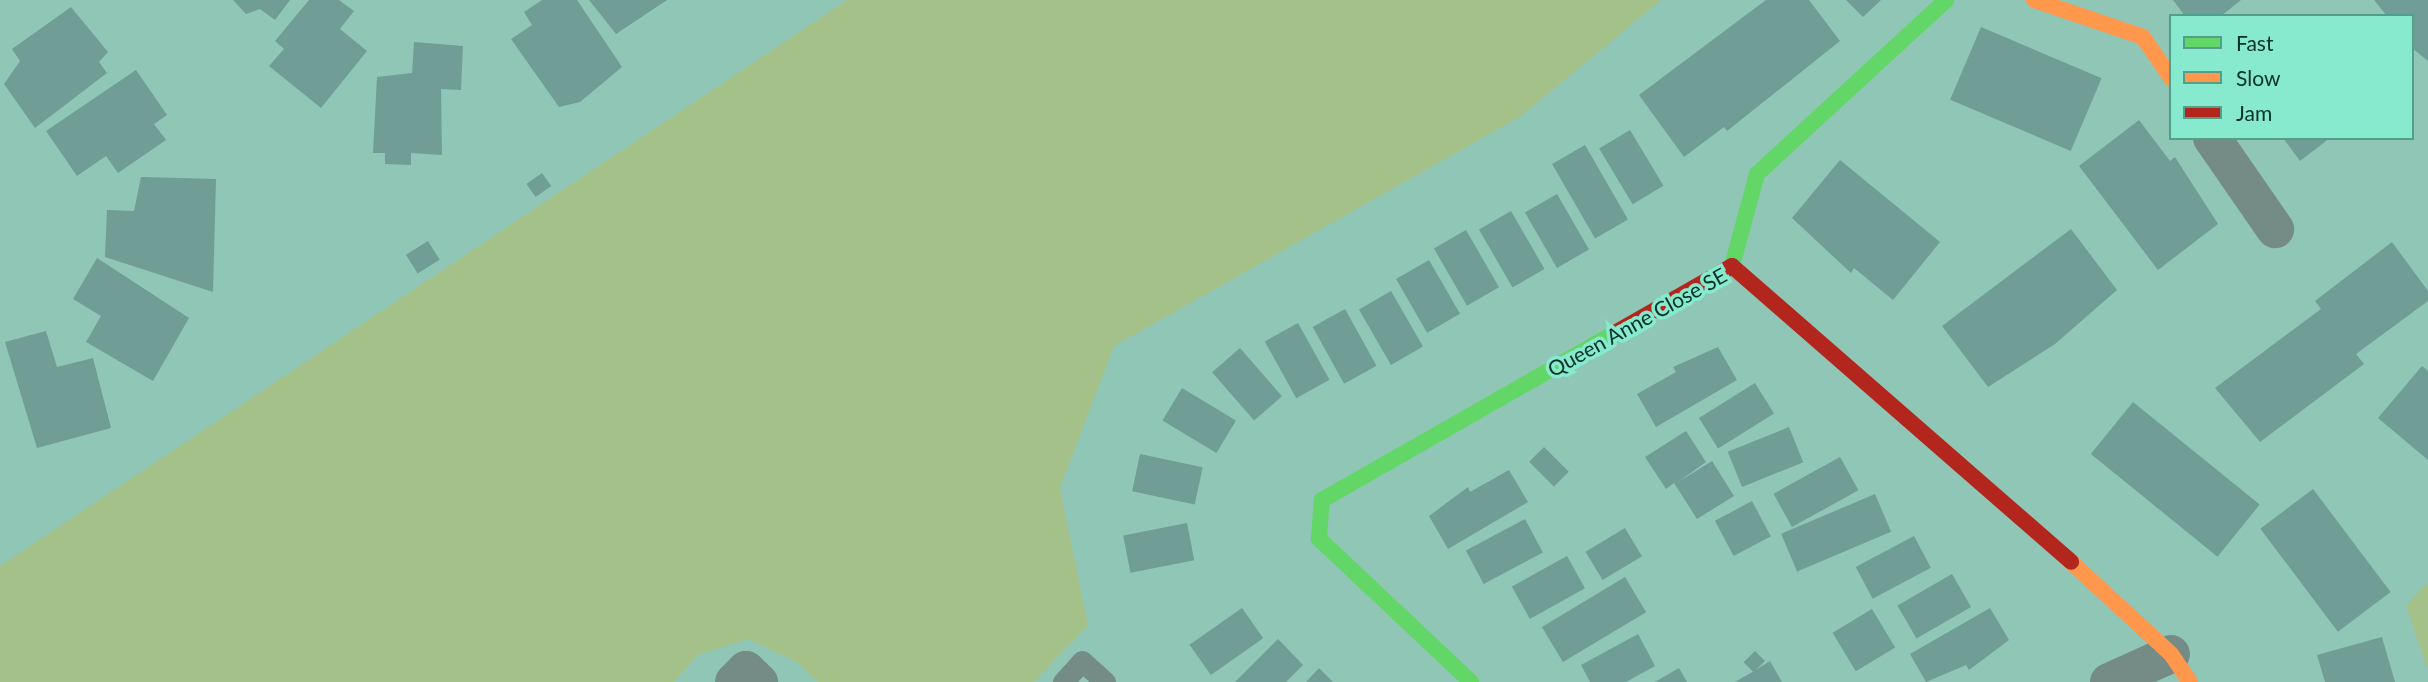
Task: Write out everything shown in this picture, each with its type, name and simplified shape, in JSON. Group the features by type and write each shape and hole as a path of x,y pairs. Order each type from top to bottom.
{"street":[{"path":"1732,266 1757,174 1946,0"},
{"path":"2034,0 2143,37 2169,75"},
{"path":"2213,140 2275,229"},
{"name":"Queen Anne Close SE","path":"1471,682 1319,539 1322,500 1732,266 1961,460 2181,668"},
{"name":"Queen Anne Close SE","path":"2109,682 2181,668"},
{"path":"734,682 746,670 760,682"}],"lane":[{"path":"1063,682 1082,661 1105,682"}],"green space":[{"path":"847,0 1661,0 1521,116 1114,346 1060,488 1088,625 1034,682 818,682 795,661 748,639 698,655 674,682 0,682 0,566"},
{"path":"2428,582 2428,671 2406,606"}],"building":[{"path":"233,0 290,0 275,20 260,9 246,14"},
{"path":"309,0 339,0 354,11 340,29 367,51 321,108 269,66 284,49 275,41"},
{"path":"542,0 577,0 622,67 580,102 559,107 511,39 532,25 524,12"},
{"path":"589,0 667,0 616,34"},
{"path":"1766,0 1809,0 1840,41 1727,131 1724,127 1684,157 1639,95"},
{"path":"1846,0 1881,0 1863,17"},
{"path":"2173,0 2241,0 2224,14 2184,14"},
{"path":"2374,0 2428,0 2428,61 2414,50 2414,14 2385,14"},
{"path":"71,7 108,52 99,62 107,73 35,128 4,84 20,61 12,49"},
{"path":"1981,27 2102,78 2071,151 1950,100"},
{"path":"414,42 463,46 461,90 441,89 442,155 411,153 411,165 385,164 385,153 373,153 377,77 412,73"},
{"path":"136,70 167,115 154,124 166,140 118,173 106,156 77,176 46,131"},
{"path":"2139,120 2170,161 2175,157 2218,224 2158,270 2079,166"},
{"path":"1630,130 1663,186 1633,204 1599,149"},
{"path":"2284,140 2327,140 2300,161"},
{"path":"1585,145 1628,219 1595,238 1552,164"},
{"path":"1840,160 1940,242 1893,300 1854,268 1851,273 1792,218"},
{"path":"542,173 551,186 536,197 526,184"},
{"path":"141,177 216,179 213,292 105,257 107,210 134,211"},
{"path":"1557,194 1589,249 1557,268 1525,212"},
{"path":"1511,211 1544,269 1512,288 1479,230"},
{"path":"2071,229 2117,290 2055,344 1988,387 1942,326"},
{"path":"1466,230 1499,287 1467,306 1434,248"},
{"path":"428,241 440,260 418,273 406,255"},
{"path":"2392,242 2428,291 2428,301 2356,354 2364,364 2260,442 2215,388 2321,309 2315,301"},
{"path":"97,258 189,318 153,381 86,342 101,316 73,299"},
{"path":"1429,260 1460,314 1427,333 1396,279"},
{"path":"1391,291 1423,346 1391,365 1359,310"},
{"path":"1345,309 1377,366 1344,384 1313,327"},
{"path":"1298,323 1330,380 1296,398 1265,341"},
{"path":"46,331 57,367 93,358 111,428 37,448 5,342"},
{"path":"1718,347 1737,380 1656,427 1637,394 1676,372 1673,367"},
{"path":"1240,348 1282,396 1254,421 1212,372"},
{"path":"2422,366 2428,371 2428,460 2378,418"},
{"path":"1755,383 1774,414 1718,449 1699,418"},
{"path":"1182,388 1236,420 1216,453 1162,421"},
{"path":"2133,402 2260,505 2218,557 2091,454"},
{"path":"1789,427 1803,462 1742,487 1728,452"},
{"path":"1686,431 1706,462 1678,482 1712,461 1734,496 1697,519 1674,483 1666,489 1645,457"},
{"path":"1544,447 1569,472 1554,487 1529,462"},
{"path":"1140,454 1203,467 1195,504 1132,491"},
{"path":"1840,457 1858,490 1792,527 1774,494"},
{"path":"1509,470 1528,502 1448,549 1429,516 1468,487 1470,492"},
{"path":"2313,489 2391,592 2338,632 2260,529"},
{"path":"1875,494 1891,532 1797,572 1781,534"},
{"path":"1752,501 1771,536 1734,556 1715,521"},
{"path":"1525,519 1543,553 1484,584 1466,550"},
{"path":"1187,523 1194,560 1130,573 1123,535"},
{"path":"1625,528 1642,556 1603,580 1586,552"},
{"path":"1914,536 1931,568 1873,599 1856,567"},
{"path":"1567,556 1585,588 1530,619 1512,587"},
{"path":"1952,574 1971,607 1916,638 1897,606"},
{"path":"1625,577 1646,612 1563,662 1542,627"},
{"path":"1242,608 1263,638 1211,675 1190,645"},
{"path":"1990,608 2009,640 1969,670 1966,665 1926,682 1910,654"},
{"path":"1872,609 1895,648 1856,671 1833,633"},
{"path":"1638,634 1655,666 1626,682 1590,682 1581,665"},
{"path":"2382,637 2395,682 2325,682 2317,655"},
{"path":"1278,639 1303,665 1286,682 1235,682"},
{"path":"1755,651 1765,661 1754,672 1744,662"},
{"path":"1770,661 1782,682 1735,682 1754,671"},
{"path":"1319,668 1333,682 1306,682"},
{"path":"1679,668 1687,682 1655,682"}],"traffic: fast":[{"path":"1732,266 1757,174 1946,0"},
{"path":"1471,682 1319,539 1322,500 1615,333"}],"traffic: slow":[{"path":"2034,0 2143,37 2169,75"},
{"path":"2071,562 2171,654 2190,682"}],"traffic: jam":[{"path":"1615,333 1732,266 2071,562"}]}
